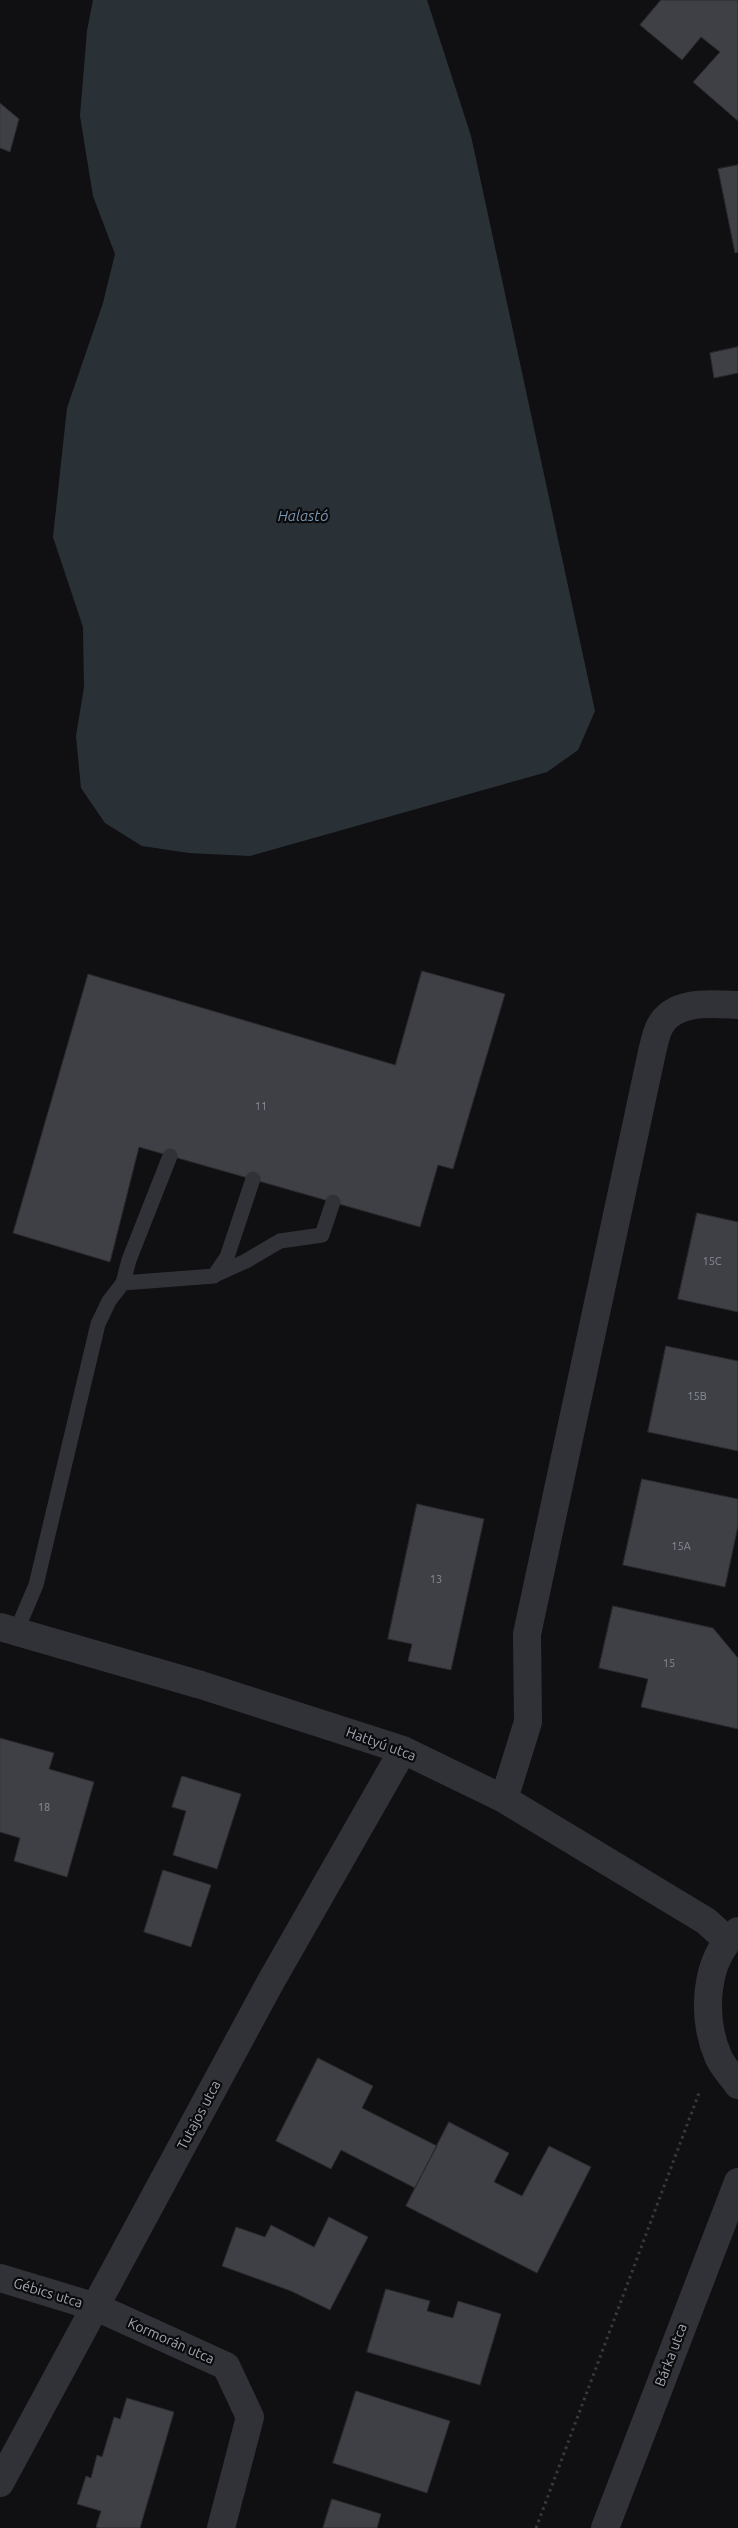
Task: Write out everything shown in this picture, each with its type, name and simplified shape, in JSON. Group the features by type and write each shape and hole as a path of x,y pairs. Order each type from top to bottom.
{"street":[{"path":"504,1799 528,1722 526,1634 657,1034 660,1025 678,1008 711,1004 738,1005"},
{"name":"Hattyú utca","path":"8,1630 201,1685 403,1750 504,1799 706,1921 733,1935"},
{"name":"Tutajos utca","path":"0,2483 270,1982 403,1750"},
{"path":"733,1935 708,1990 708,2025 719,2058 738,2085"},
{"name":"Bárka utca","path":"605,2528 738,2182"},
{"name":"Gébics utca","path":"0,2278 96,2307"},
{"name":"Kormorán utca","path":"96,2307 226,2366 250,2417 221,2528"}],"lane":[{"path":"8,1630 36,1585 98,1324 109,1301 123,1283 129,1260 170,1156"},
{"path":"214,1276 227,1257 253,1179"},
{"path":"123,1283 214,1276 246,1261 280,1240 322,1235 333,1202"}],"path":[{"path":"536,2528 702,2087"}],"water":[{"name":"Halastó","path":"93,0 427,0 471,136 595,711 578,750 547,772 250,856 189,853 142,846 105,823 81,788 76,736 84,687 83,627 53,537 67,408 103,303 115,254 93,196 80,116 87,31"}],"building":[{"path":"661,0 738,0 738,121 693,82 720,52 701,37 682,60 640,25"},
{"path":"0,103 19,119 10,152 0,148"},
{"path":"738,165 738,252 735,253 718,169"},
{"path":"738,347 738,373 714,378 710,353"},
{"path":"422,971 505,994 453,1169 438,1165 420,1227 139,1147 110,1262 13,1233 88,974 395,1065"},
{"path":"697,1213 738,1222 738,1312 678,1299"},
{"path":"666,1346 738,1361 738,1451 648,1432"},
{"path":"642,1479 738,1499 738,1526 725,1587 623,1565"},
{"path":"417,1504 484,1519 451,1670 408,1661 412,1644 388,1639"},
{"path":"613,1606 713,1628 738,1658 738,1729 641,1707 648,1679 599,1668"},
{"path":"0,1738 54,1753 49,1769 94,1782 67,1877 14,1861 20,1838 0,1832"},
{"path":"182,1776 241,1794 217,1869 173,1855 186,1811 172,1807"},
{"path":"163,1870 211,1885 191,1947 144,1932"},
{"path":"318,2058 373,2086 362,2108 437,2146 415,2188 341,2150 331,2169 276,2141"},
{"path":"449,2122 509,2153 494,2182 522,2196 549,2146 591,2167 537,2273 406,2206"},
{"path":"329,2217 368,2237 330,2310 291,2291 222,2266 236,2227 265,2237 271,2225 314,2247"},
{"path":"386,2289 430,2301 427,2311 453,2318 458,2301 501,2314 480,2385 367,2352"},
{"path":"356,2391 450,2421 427,2493 333,2463"},
{"path":"127,2398 174,2412 140,2528 99,2528 96,2527 101,2511 77,2504 86,2476 91,2478 97,2455 102,2457 114,2417 120,2419"},
{"path":"332,2499 381,2514 377,2528 323,2528"}]}
